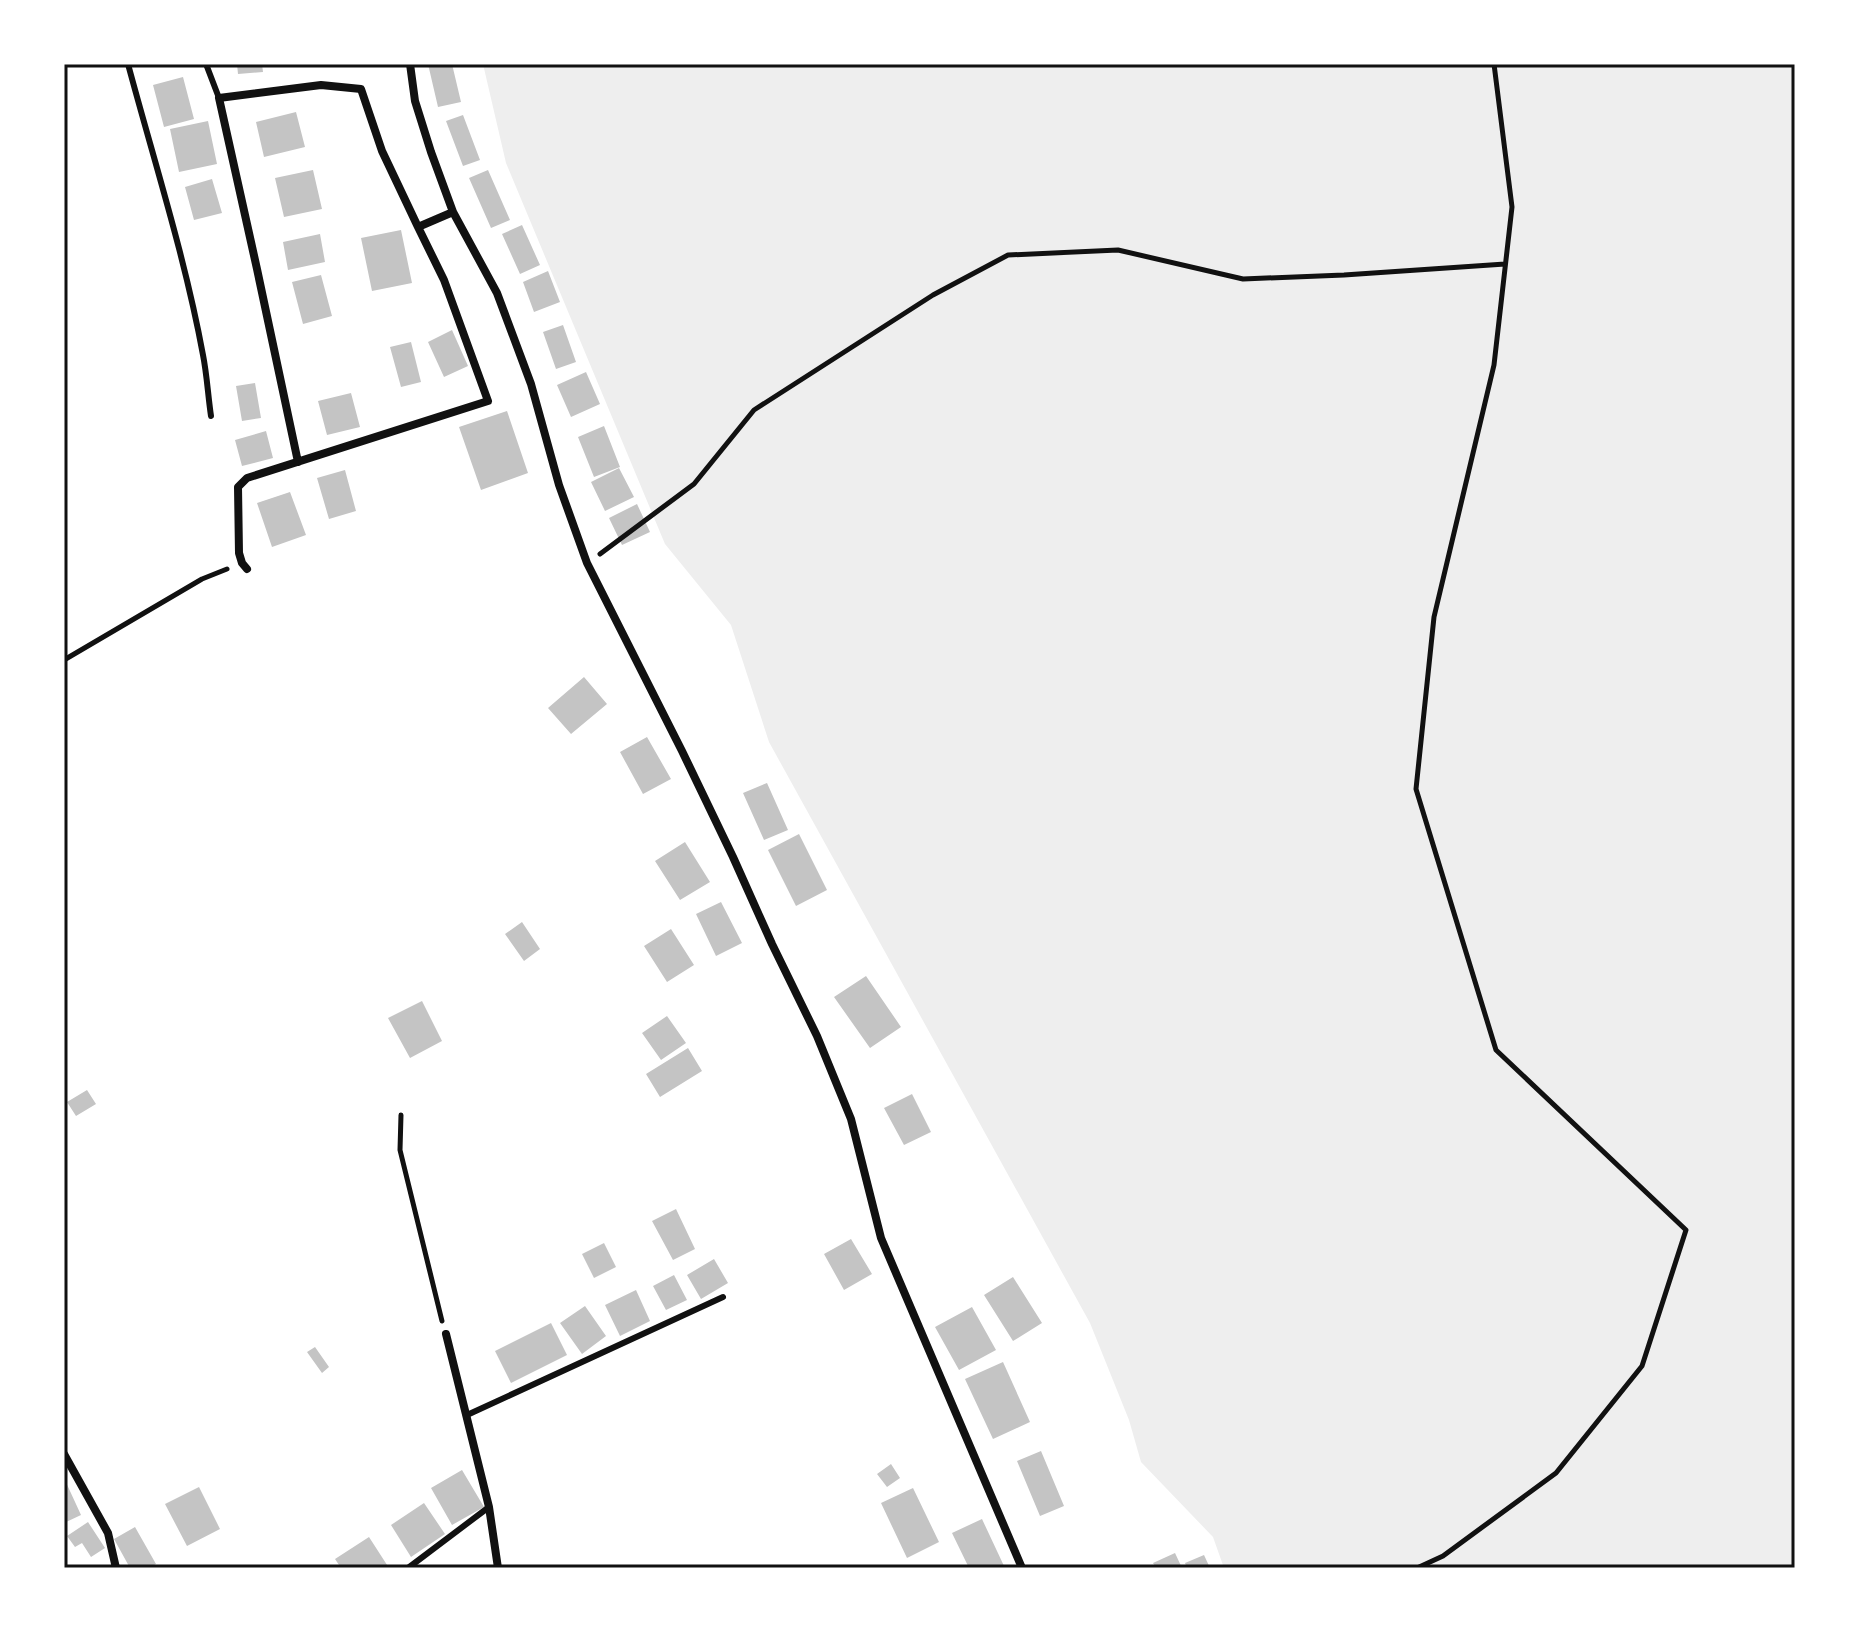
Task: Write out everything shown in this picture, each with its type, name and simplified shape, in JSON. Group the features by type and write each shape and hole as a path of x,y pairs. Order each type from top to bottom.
{"street":[{"path":"410,64 415,101 453,212 497,293 531,384 559,485 587,563 682,751 817,1036 851,1119 881,1238 1022,1568"},
{"path":"244,566 239,553 238,487 247,478 298,462 488,401 444,280 382,151 361,89 321,85 219,98 298,462"},
{"path":"418,227 453,212"},
{"path":"446,1334 489,1507 498,1568"},
{"path":"64,1454 108,1533 116,1568"}],"lane":[{"path":"128,64 167,199 186,279 203,356 211,416"},
{"path":"206,64 219,98"},
{"path":"467,1415 723,1297"},
{"path":"408,1568 489,1507"}],"path":[{"path":"1417,1568 1443,1556 1556,1473 1642,1366 1686,1230 1496,1050 1416,789 1434,617 1494,365 1512,207 1494,64"},
{"path":"587,563 694,484 754,410 933,295 1008,255 1118,250 1243,279 1505,264"},
{"path":"64,660 202,579 244,566"},
{"path":"401,1115 400,1150 446,1334"}],"shaded area":[{"path":"483,64 1795,64 1795,1568 1224,1568 1213,1537 1141,1462 1129,1420 1090,1323 769,742 731,625 665,544 506,163"}],"building":[{"path":"237,64 262,64 263,72 238,74"},
{"path":"428,64 452,64 461,102 438,107"},
{"path":"183,77 194,119 164,127 153,85"},
{"path":"296,112 305,147 264,157 256,122"},
{"path":"463,115 480,160 463,166 446,121"},
{"path":"208,121 217,164 179,172 170,129"},
{"path":"313,170 322,209 284,217 275,178"},
{"path":"488,170 510,220 491,228 469,178"},
{"path":"212,179 222,213 194,220 185,187"},
{"path":"522,225 540,265 520,274 502,234"},
{"path":"401,230 412,283 372,291 361,238"},
{"path":"320,234 325,262 288,270 283,242"},
{"path":"548,271 560,302 534,312 523,282"},
{"path":"321,275 332,316 303,324 292,282"},
{"path":"563,325 576,362 556,369 543,332"},
{"path":"452,330 468,366 444,377 428,342"},
{"path":"411,342 421,382 401,387 390,347"},
{"path":"586,372 600,404 571,417 557,385"},
{"path":"255,383 261,418 242,421 236,386"},
{"path":"351,393 360,427 327,435 318,401"},
{"path":"507,411 528,473 481,490 459,427"},
{"path":"604,426 620,467 594,477 578,437"},
{"path":"266,431 273,458 242,466 235,440"},
{"path":"619,468 634,497 605,511 591,482"},
{"path":"345,470 356,511 329,519 317,478"},
{"path":"290,492 306,535 272,547 257,503"},
{"path":"637,504 650,532 622,545 609,518"},
{"path":"584,677 607,704 571,734 548,708"},
{"path":"647,737 671,779 643,794 620,752"},
{"path":"767,783 788,830 764,840 743,793"},
{"path":"799,834 827,890 796,906 768,850"},
{"path":"685,842 710,882 680,900 655,861"},
{"path":"721,902 742,943 716,956 696,914"},
{"path":"522,922 540,949 524,961 505,934"},
{"path":"671,929 694,965 667,982 644,946"},
{"path":"866,976 901,1027 870,1048 834,997"},
{"path":"422,1001 442,1041 410,1058 388,1018"},
{"path":"667,1016 686,1043 661,1060 642,1033"},
{"path":"688,1048 702,1071 660,1097 646,1074"},
{"path":"87,1090 96,1104 76,1116 67,1102"},
{"path":"912,1094 931,1132 904,1145 884,1108"},
{"path":"676,1209 695,1249 673,1260 652,1221"},
{"path":"851,1239 872,1274 844,1290 824,1254"},
{"path":"604,1243 616,1267 594,1278 582,1254"},
{"path":"714,1259 728,1283 701,1299 687,1275"},
{"path":"674,1275 687,1300 666,1310 653,1286"},
{"path":"1013,1277 1042,1323 1013,1341 984,1295"},
{"path":"636,1290 650,1321 620,1336 605,1305"},
{"path":"585,1306 606,1336 582,1354 560,1323"},
{"path":"972,1307 996,1350 959,1370 935,1327"},
{"path":"551,1323 567,1355 511,1383 495,1351"},
{"path":"315,1347 329,1367 322,1373 307,1352"},
{"path":"1003,1362 1030,1422 993,1439 965,1379"},
{"path":"1041,1451 1064,1506 1040,1516 1017,1461"},
{"path":"891,1464 900,1478 887,1487 877,1474"},
{"path":"462,1470 484,1507 452,1525 431,1488"},
{"path":"64,1478 81,1515 64,1523"},
{"path":"199,1487 220,1529 187,1546 165,1504"},
{"path":"913,1488 939,1542 907,1558 881,1503"},
{"path":"424,1503 445,1534 411,1557 391,1525"},
{"path":"982,1519 1004,1566 969,1568 952,1533"},
{"path":"88,1522 105,1548 91,1557 82,1543 75,1547 67,1536"},
{"path":"135,1527 156,1564 149,1568 130,1568 114,1539"},
{"path":"369,1537 389,1568 341,1568 335,1559"},
{"path":"1175,1553 1182,1568 1156,1568 1153,1563"},
{"path":"1204,1555 1210,1568 1187,1568 1185,1563"}]}
